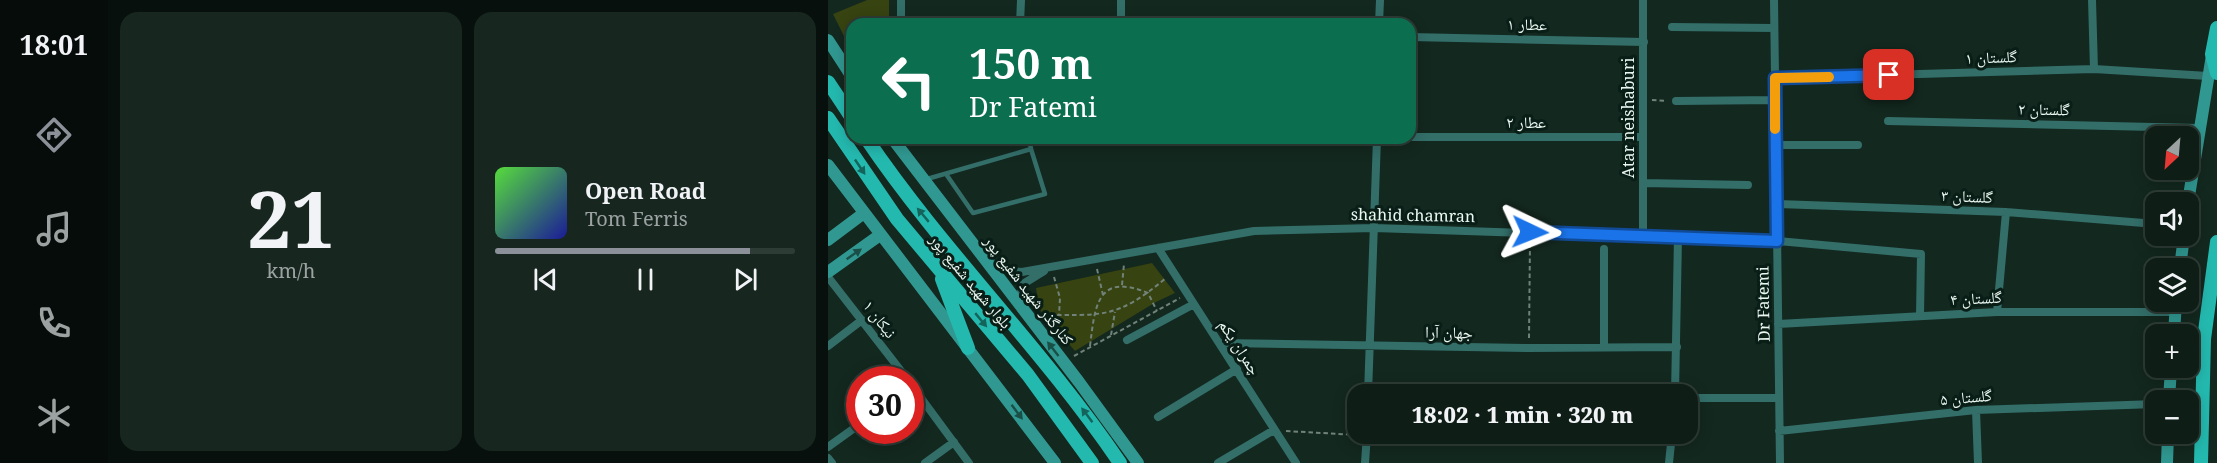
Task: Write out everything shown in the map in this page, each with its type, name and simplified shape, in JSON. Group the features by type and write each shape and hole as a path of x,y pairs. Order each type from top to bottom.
{"main road":[{"path":"2199,128 2212,75 2212,54 2217,28"},
{"path":"828,40 846,68"},
{"path":"828,82 846,109"},
{"name":"بلوار شهید شفیع پور","path":"828,118 882,200 1028,375 1092,463"},
{"name":"بلوار شهید شفیع پور","path":"870,144 912,202 1088,416 1120,463"},
{"name":"کنارگذر شهید شفیع پور","path":"897,144 1138,463"},
{"path":"828,165 1055,463"},
{"path":"828,240 864,213"},
{"path":"828,272 880,235"},
{"path":"2201,463 2204,339 2217,242"},
{"path":"938,269 968,348"},
{"path":"2204,339 2209,323 2217,320"},
{"path":"2167,463 2168,444"}],"street":[{"path":"901,0 901,18"},
{"path":"1020,18 1021,0"},
{"path":"1121,0 1121,18"},
{"path":"1379,18 1380,0"},
{"name":"Atar neishaburi","path":"1643,0 1643,236"},
{"name":"Dr Fatemi","path":"1774,0 1780,463"},
{"path":"2092,0 2094,69"},
{"path":"1672,27 1774,28"},
{"name":"عطار ۱","path":"1416,37 1644,42"},
{"name":"گلستان ۱","path":"1775,78 2094,69 2212,75"},
{"path":"1676,101 1775,100"},
{"name":"گلستان ۲","path":"1888,121 2145,127"},
{"name":"عطار ۲","path":"1416,137 1643,137"},
{"path":"1368,384 1377,144"},
{"path":"1776,145 1858,145"},
{"path":"1643,183 1748,185"},
{"name":"گلستان ۳","path":"1776,204 2006,212 2145,223"},
{"path":"1997,312 2006,212"},
{"name":"shahid chamran","path":"981,256 996,266 1022,272 1254,231 1374,228 1777,241 1921,254 1920,316"},
{"path":"1675,384 1678,237"},
{"name":"چمران یکم","path":"1158,248 1296,463"},
{"path":"1604,249 1604,347"},
{"path":"1024,312 1019,298 1023,284 1052,267"},
{"name":"نیکان ۱","path":"828,277 896,366"},
{"path":"1127,340 1194,304"},
{"name":"گلستان ۴","path":"1778,324 1997,312 2145,308"},
{"path":"828,346 862,320"},
{"name":"جهان آرا","path":"1220,343 1529,348 1677,347"},
{"path":"1158,417 1237,369"},
{"path":"1698,398 1779,398"},
{"name":"نیکان ۱","path":"924,402 969,463"},
{"name":"گلستان ۵","path":"1779,431 1976,410 2145,404"},
{"path":"1976,410 1978,463"},
{"path":"1218,463 1274,430"},
{"path":"828,447 846,434"},
{"path":"925,463 954,442"},
{"path":"1365,463 1366,444"},
{"path":"1669,463 1671,444"},
{"path":"828,458 832,463"}],"lane":[{"path":"946,174 973,213 1045,194 1030,144"},
{"path":"924,180 1031,149"}],"path":[{"path":"1643,100 1676,101"},
{"path":"1529,348 1530,232"},
{"path":"1122,285 1126,254"},
{"path":"1095,259 1103,295"},
{"path":"1052,267 1060,298 1059,315"},
{"path":"1024,312 1094,315 1115,311 1125,308 1148,293 1173,272"},
{"path":"1089,347 1094,315 1100,298 1109,290 1122,285 1135,287 1148,293 1157,311"},
{"path":"1063,362 1188,294"},
{"path":"1111,336 1115,311"},
{"path":"1274,430 1347,433"}],"green space":[{"path":"867,0 889,0 889,18 846,18 846,40 833,14"},
{"path":"1152,263 1175,293 1075,351 1039,309 1036,288"}],"slow traffic":[{"path":"1775,129 1775,78 1829,77"}],"route":[{"path":"1530,232 1777,241 1775,78 1889,75"}]}
